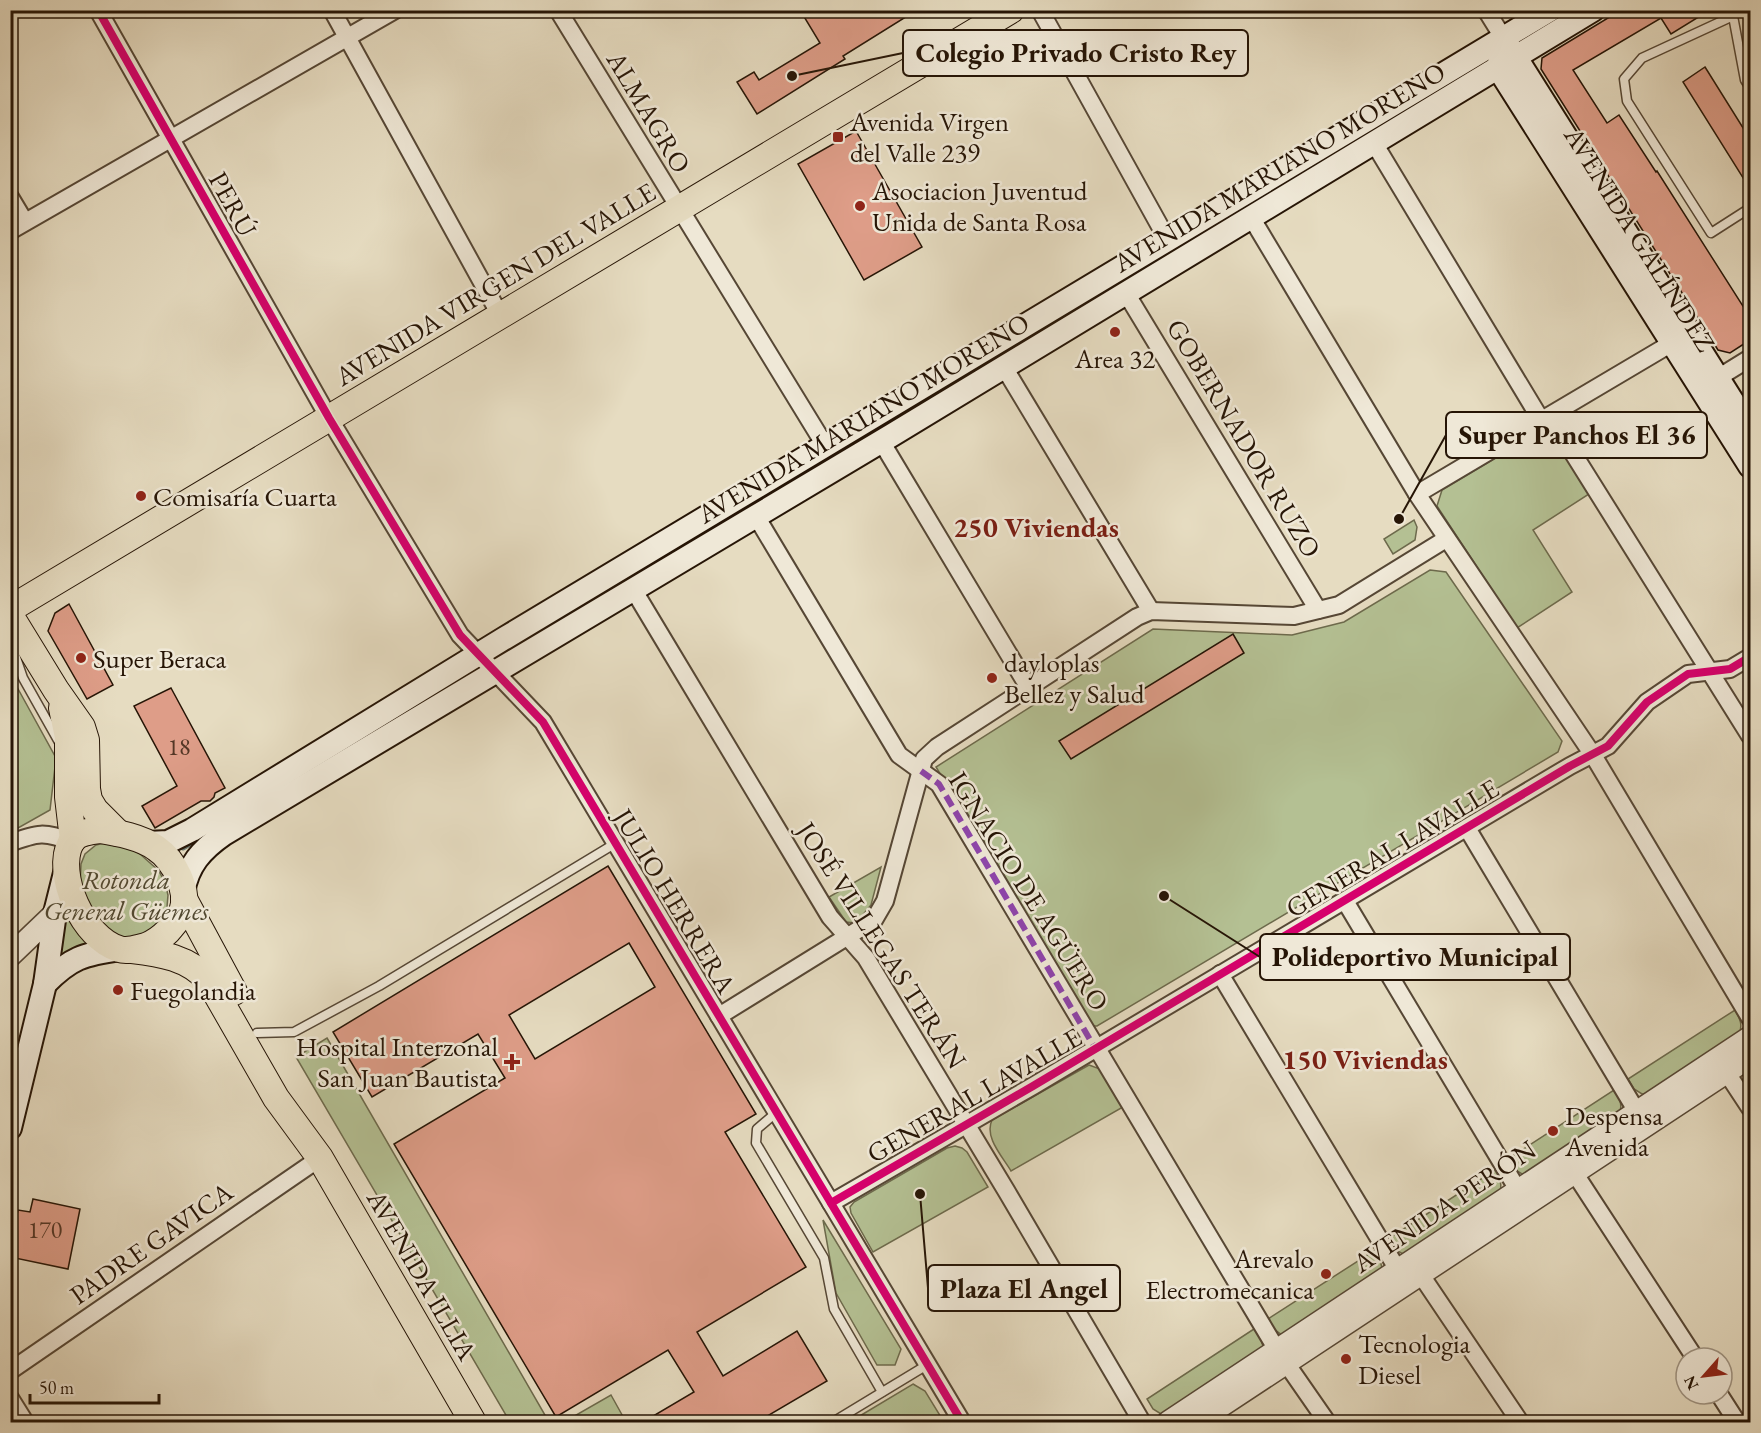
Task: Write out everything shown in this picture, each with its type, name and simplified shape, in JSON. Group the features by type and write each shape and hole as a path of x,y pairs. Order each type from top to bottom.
{"main road":[{"name":"AVENIDA VIRGEN DEL VALLE","path":"10,609 1011,10"},
{"name":"AVENIDA MARIANO MORENO","path":"183,896 188,870 193,861 211,843 1374,143 1506,55 1550,10"},
{"name":"AVENIDA MARIANO MORENO","path":"147,843 168,842 192,830 1167,239 1593,10"},
{"name":"AVENIDA GALÍNDEZ","path":"1506,55 1672,343 1750,429"},
{"name":"AVENIDA GALÍNDEZ","path":"1506,55 1710,383 1750,466"},
{"path":"10,615 56,690 82,727 86,740 89,800 95,810 118,833"},
{"path":"56,690 68,736 68,797 73,899 88,927 103,940 126,950"},
{"path":"10,1128 19,1056 45,984 56,913 70,849 89,832 100,830 118,833 157,848 167,858 177,874 183,896 181,914 163,936 150,945 81,957 62,967 45,984"},
{"name":"AVENIDA ILLIA","path":"183,896 295,1098 320,1158"},
{"name":"AVENIDA ILLIA","path":"126,950 161,953 186,963 203,974 276,1098 320,1158 472,1422"}],"street":[{"name":"PERÚ","path":"98,10 329,418"},
{"path":"332,10 500,315"},
{"path":"10,231 395,10"},
{"name":"ALMAGRO","path":"558,10 826,447"},
{"path":"1040,10 1167,239"},
{"name":"AVENIDA GALÍNDEZ","path":"1486,10 1506,55"},
{"path":"1374,143 1541,420 1561,434 1750,736"},
{"path":"10,197 26,222"},
{"path":"1251,218 1417,494 1593,755 1750,1018"},
{"name":"GOBERNADOR RUZO","path":"1126,293 1318,610"},
{"path":"1417,494 1672,343"},
{"path":"1646,359 1665,359 1710,383 1750,358"},
{"path":"1004,367 1151,611"},
{"name":"JULIO HERRERA","path":"329,418 460,635 543,722 962,1422"},
{"path":"881,441 1029,688"},
{"name":"IGNACIO DE AGÜERO","path":"756,516 900,755 939,784 1282,1357 1327,1422"},
{"path":"719,1016 874,920 885,901 924,759 937,747 1137,617 1151,611 1294,616 1339,605 1446,539"},
{"name":"JOSÉ VILLEGAS TERÁN","path":"633,589 830,917 866,958 1142,1422"},
{"name":"GENERAL LAVALLE","path":"831,1203 967,1125 1570,766 1608,746 1647,702 1689,674 1730,669 1750,657"},
{"path":"1467,828 1637,1112"},
{"path":"10,843 32,835 52,834 70,849"},
{"path":"1345,900 1518,1190"},
{"path":"10,956 56,913"},
{"path":"1220,974 1398,1270 1421,1275 1520,1422"},
{"name":"AVENIDA PERÓN","path":"1197,1422 1398,1270 1518,1190 1570,1166 1723,1066 1750,1036"},
{"name":"AVENIDA PERÓN","path":"1168,1422 1421,1275 1570,1166 1637,1112 1723,1066 1750,1058"},
{"path":"1723,1066 1750,1108"},
{"name":"PADRE GAVICA","path":"10,1371 320,1158"},
{"path":"1570,1166 1687,1346"},
{"path":"10,1398 25,1422"},
{"path":"1727,1406 1737,1422"}],"lane":[{"path":"1749,81 1733,16 1642,58 1624,79 1627,101 1711,233 1750,208"},
{"path":"10,640 23,678 68,758"},
{"path":"257,1033 294,1032 379,986 616,843"},
{"path":"777,1112 757,1129 756,1143 824,1258 834,1309 882,1392"},
{"path":"833,1422 927,1365"}],"green space":[{"path":"1534,435 1548,438 1562,447 1589,494 1533,530 1572,592 1517,628 1437,506 1442,490"},
{"path":"1414,520 1417,527 1415,540 1393,554 1384,539"},
{"path":"1430,570 1446,572 1562,741 1558,752 1097,1026 1090,1026 936,767 1153,629 1292,635 1344,622"},
{"path":"10,671 56,758 50,810 11,832"},
{"name":"Rotonda General Güemes","path":"108,842 128,847 140,854 159,871 165,883 168,895 167,907 158,926 142,936 123,938 97,925 80,886 81,864 85,854 96,845"},
{"path":"881,867 871,905 856,923 846,922 829,897"},
{"path":"66,906 96,945 81,945 59,956"},
{"path":"1735,1010 1741,1028 1739,1035 1653,1093 1642,1094 1634,1089 1628,1079"},
{"path":"327,1038 549,1422 510,1422 296,1057"},
{"path":"1089,1065 1100,1069 1123,1107 1011,1171 992,1140 990,1126 992,1120"},
{"path":"1614,1090 1620,1102 1619,1115 1532,1173 1522,1174 1514,1169 1508,1159"},
{"path":"955,1146 967,1152 988,1187 873,1252 851,1213 850,1207 854,1202 947,1148"},
{"path":"1495,1170 1501,1188 1499,1195 1403,1254 1394,1249 1388,1239"},
{"path":"823,1220 901,1349 895,1365 877,1365 836,1293"},
{"path":"1375,1250 1382,1268 1282,1335 1274,1329 1268,1319"},
{"path":"1257,1327 1263,1346 1259,1354 1171,1413 1161,1414 1153,1409 1147,1399"},
{"path":"913,1384 925,1391 944,1422 855,1422 853,1420"},
{"path":"611,1395 626,1422 564,1422"}],"building":[{"path":"800,10 917,10 843,56 845,59 757,114 737,82 754,72 759,80 820,43"},
{"path":"1621,10 1710,10 1671,34 1661,18 1573,70 1607,123 1619,115 1746,311 1750,308 1750,340 1730,353 1718,350 1541,69 1542,58"},
{"path":"1705,67 1750,139 1750,189 1683,82"},
{"name":"Asociacion Juventud Unida de Santa Rosa","path":"856,131 922,247 864,280 798,164"},
{"name":"Super Beraca","path":"69,604 113,685 87,699 48,631 55,613"},
{"path":"1233,634 1244,653 1071,759 1059,741"},
{"path":"171,688 225,788 215,793 210,801 201,801 155,828 142,806 177,786 134,706"},
{"path":"608,866 756,1114 725,1132 806,1267 697,1332 723,1376 797,1331 827,1381 757,1422 643,1422 694,1392 668,1350 556,1417 394,1144 505,1078 478,1034 372,1097 333,1032","holes":["629,943 655,987 535,1059 509,1015"]},
{"path":"33,1199 80,1209 68,1269 10,1257 10,1246 18,1210 30,1212"}],"waterway":[{"path":"585,605 1340,150"},
{"path":"183,848 202,837"}],"marked path":[{"path":"921,771 939,784 1095,1048"}],"cycle path":[{"path":"98,10 329,418 460,635 543,722 962,1422"},
{"path":"831,1203 1033,1086 1570,766 1608,746 1647,702 1688,674 1730,669 1750,657"}],"place":[{"name":"Colegio Privado Cristo Rey","path":"792,76"},
{"name":"Avenida Virgen del Valle 239","path":"838,137"},
{"name":"Asociacion Juventud Unida de Santa Rosa","path":"860,206"},
{"name":"Area 32","path":"1115,332"},
{"name":"Comisaría Cuarta","path":"141,496"},
{"name":"Super Panchos El 36","path":"1399,519"},
{"name":"Super Beraca","path":"81,658"},
{"name":"dayloplas Bellez y Salud","path":"992,678"},
{"name":"Polideportivo Municipal","path":"1164,896"},
{"name":"Fuegolandia","path":"118,990"},
{"name":"Hospital Interzonal San Juan Bautista","path":"512,1062"},
{"name":"Despensa Avenida","path":"1553,1131"},
{"name":"Plaza El Angel","path":"920,1194"},
{"name":"Arevalo Electromecanica","path":"1326,1274"},
{"name":"Tecnologia Diesel","path":"1346,1359"}],"district":[{"name":"250 Viviendas","path":"1036,527"},
{"name":"150 Viviendas","path":"1365,1059"}]}
